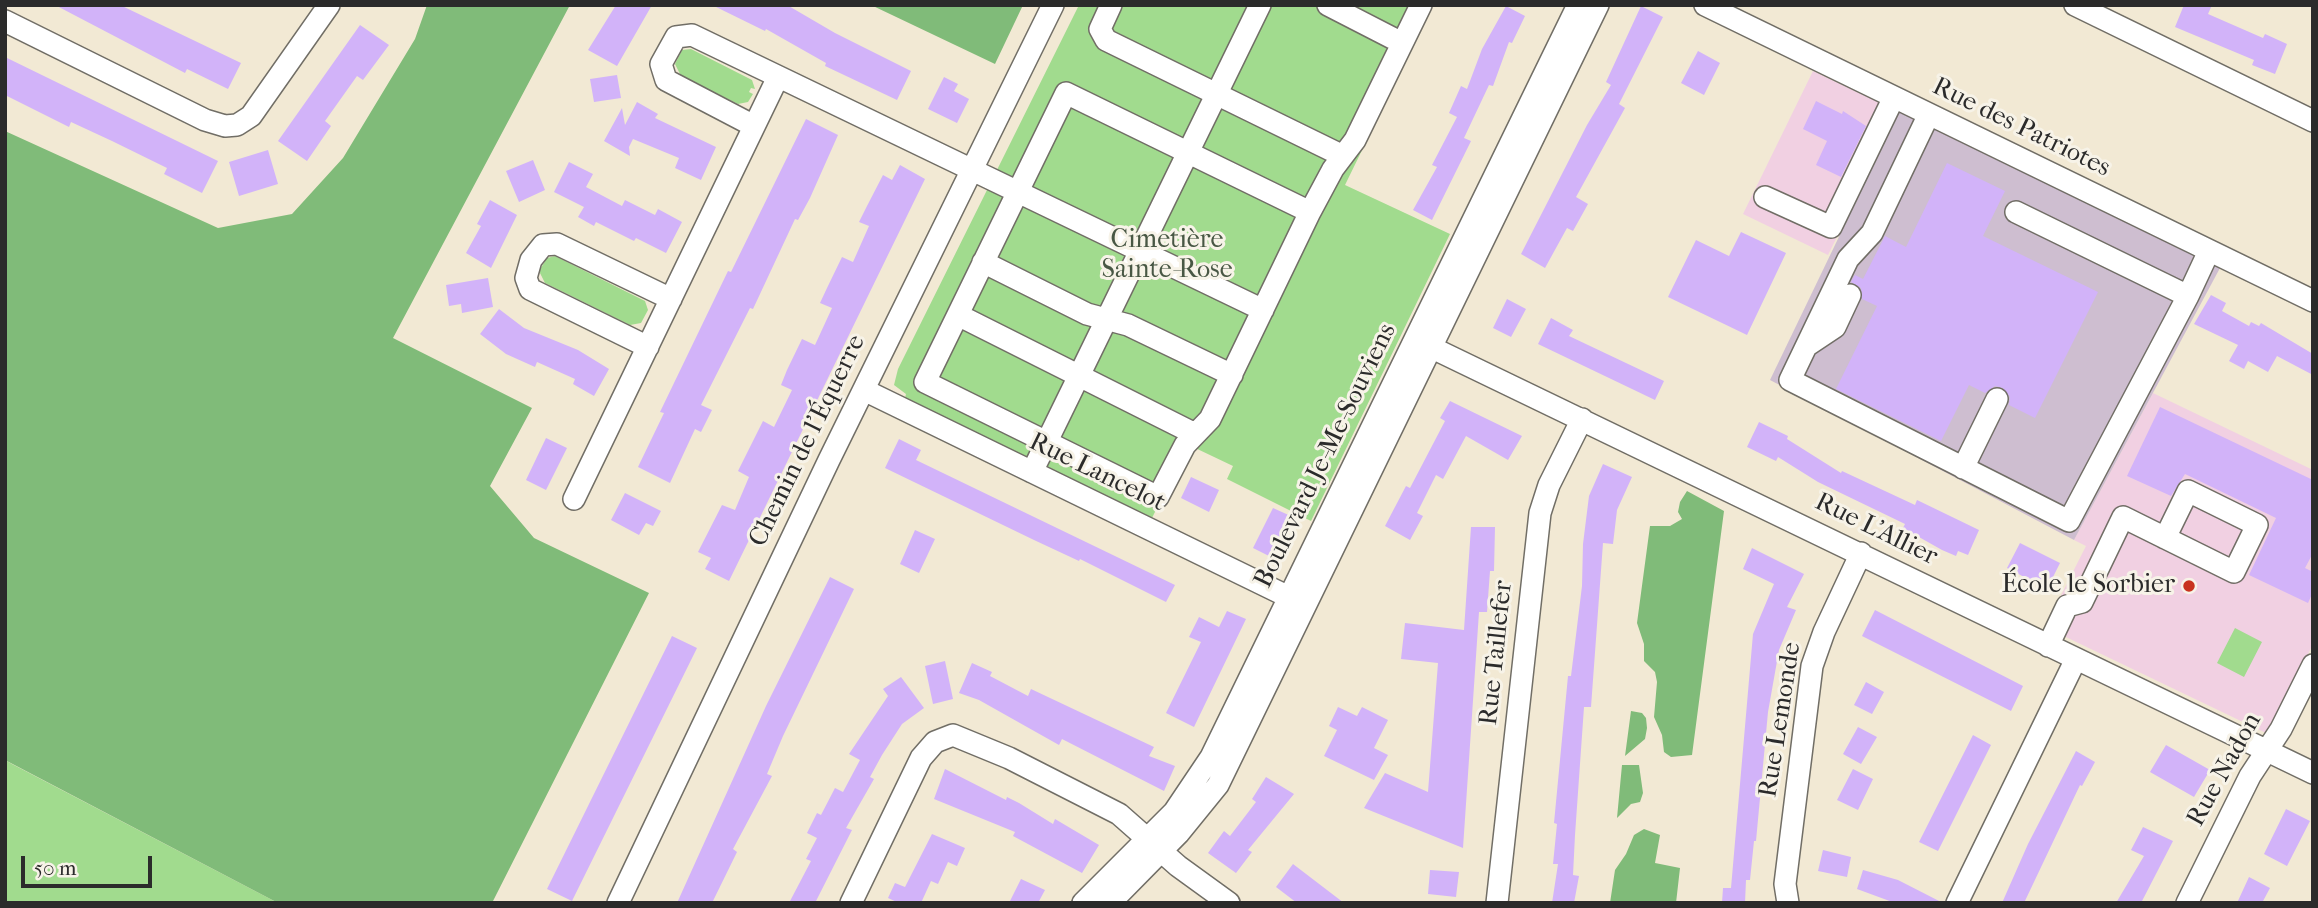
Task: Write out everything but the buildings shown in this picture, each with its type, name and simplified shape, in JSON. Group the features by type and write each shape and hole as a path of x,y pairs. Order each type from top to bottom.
{"street":[{"path":"5,21 205,120 225,126 237,125 251,116 329,5"},
{"name":"Chemin de l'Équerre","path":"618,903 970,171 1053,5"},
{"path":"1111,5 1100,29 1106,40 1218,92 1343,156"},
{"path":"1032,472 1260,5"},
{"path":"1328,5 1402,43"},
{"path":"1310,212 1066,93 925,382 1158,496 1185,444 1206,426 1310,212 1366,118 1421,5"},
{"name":"Boulevard Je-Me-Souviens","path":"1083,903 1197,814 1218,785 1298,601 1423,343 1578,5"},
{"name":"Boulevard Je-Me-Souviens","path":"1423,343 1598,5"},
{"path":"2075,5 2313,121"},
{"name":"Rue des Patriotes","path":"1707,6 2313,301"},
{"path":"754,126 666,80 661,69 666,51 676,37 692,36 970,171 989,176 1263,310"},
{"path":"574,499 778,77"},
{"path":"1765,197 1832,227 1894,97"},
{"path":"1929,114 1872,233 1848,259 1790,380 2068,521 2188,296 2209,251"},
{"path":"2016,212 2188,296"},
{"path":"648,347 530,289 526,278 531,260 543,245 557,244 671,299"},
{"path":"983,262 1087,314 1128,325 1232,375"},
{"path":"1806,347 1835,327 1850,295"},
{"path":"958,315 1195,434"},
{"name":"Rue L'Allier","path":"1423,343 2313,773"},
{"name":"Rue Lancelot","path":"864,390 1298,601"},
{"path":"1963,468 1997,399"},
{"name":"Rue Taillefer","path":"1497,903 1540,513 1549,485 1582,419"},
{"path":"2048,646 2067,606 2082,602 2123,517 2165,538"},
{"name":"Rue Lemonde","path":"1788,903 1786,884 1812,666 1824,632 1861,553"},
{"path":"1957,903 2076,659"},
{"name":"Rue Nadon","path":"2187,903 2250,776 2267,751 2313,666"},
{"path":"850,903 921,758 935,742 947,736 967,738 1112,810 1228,903"},
{"name":"Boulevard Je-Me-Souviens","path":"1110,903 1154,845"}],"shaded area":[{"path":"1813,71 1899,112 1828,255 1743,214"},
{"path":"1899,112 2220,268 2074,540 1770,380"},
{"name":"École le Sorbier","path":"2153,393 2313,470 2313,644 2268,734 2045,627 2086,546 2074,540"}],"green space":[{"path":"427,5 570,5 393,338 532,408 490,486 534,538 649,593 492,903 278,903 5,760 5,131 218,228 292,214 343,158 415,39"},
{"path":"871,5 1023,5 995,64"},
{"name":"Cimetière Sainte-Rose","path":"1079,5 1433,5 1345,185 1450,234 1311,521 1227,479 1233,466 1191,446 1183,455 1152,518 905,398 906,394 894,385 898,369"},
{"path":"691,49 752,80 755,89 751,88 749,92 753,94 748,102 738,104 681,76 675,64 682,50"},
{"path":"555,256 645,301 648,310 641,323 630,325 545,283 539,271 547,258"},
{"path":"1687,491 1724,511 1692,755 1671,757 1664,752 1662,735 1654,717 1657,682 1655,672 1644,661 1644,644 1637,623 1650,526 1670,526 1682,519 1678,512 1680,502"},
{"path":"2235,628 2262,642 2244,677 2217,663"},
{"path":"1631,711 1642,713 1646,718 1647,728 1645,739 1625,756"},
{"path":"5,760 12,764 278,903 5,903"},
{"path":"1622,765 1639,765 1643,793 1640,802 1631,804 1617,818"},
{"path":"1644,829 1660,835 1655,863 1680,868 1676,903 1610,903 1615,870 1634,835"}],"place":[{"name":"École le Sorbier","path":"2189,586"}]}
